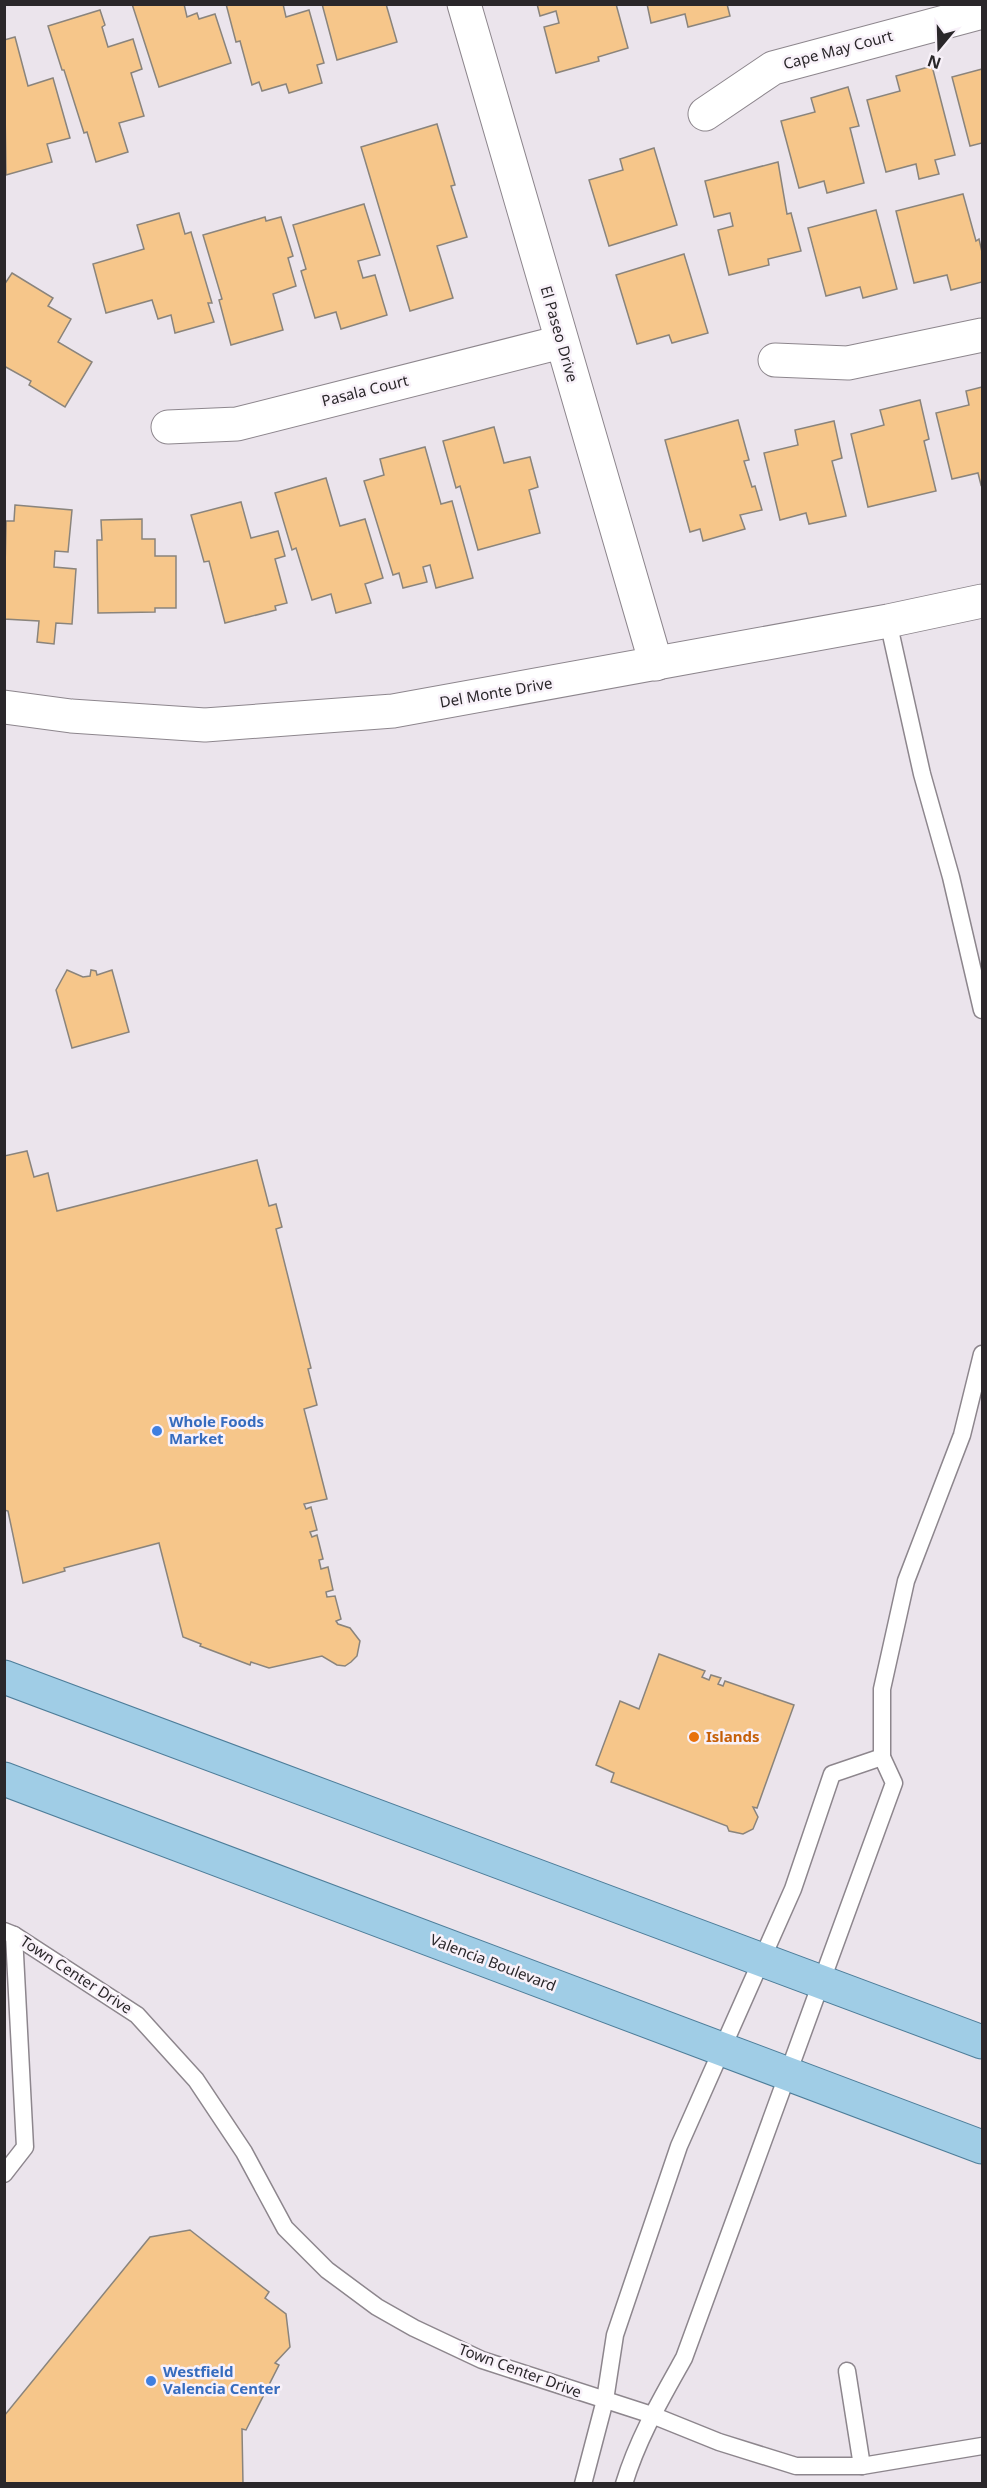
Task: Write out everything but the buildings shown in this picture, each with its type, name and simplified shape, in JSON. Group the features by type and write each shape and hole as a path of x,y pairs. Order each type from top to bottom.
{"main road":[{"path":"4,1677 982,2042"},
{"name":"Valencia Boulevard","path":"4,1779 982,2147"}],"street":[{"name":"El Paseo Drive","path":"464,4 656,664"},
{"name":"Cape May Court","path":"705,114 773,68 982,12"},
{"path":"776,360 848,363 982,335"},
{"name":"Pasala Court","path":"168,427 237,424 561,342"},
{"name":"Del Monte Drive","path":"4,706 71,716 205,725 393,711 888,621 982,601"}],"lane":[{"path":"888,621 922,774 951,877 982,1010"},
{"path":"624,2484 633,2455 652,2415 684,2358 894,1783 882,1757 882,1689 906,1581 962,1435 982,1354"},
{"path":"584,2484 605,2400 615,2335 679,2146 793,1889 832,1774 882,1757"},
{"path":"4,2174 25,2147 9,1933"},
{"name":"Town Center Drive","path":"9,1933 137,2014 196,2080 244,2152 285,2228 327,2270 386,2312 414,2328 482,2360 652,2415 719,2442 796,2466 862,2466 982,2446"},
{"path":"847,2371 862,2466"}],"place":[{"name":"Whole Foods Market","path":"157,1431"},
{"name":"Islands","path":"694,1737"},
{"name":"Westfield Valencia Center","path":"151,2381"}]}
